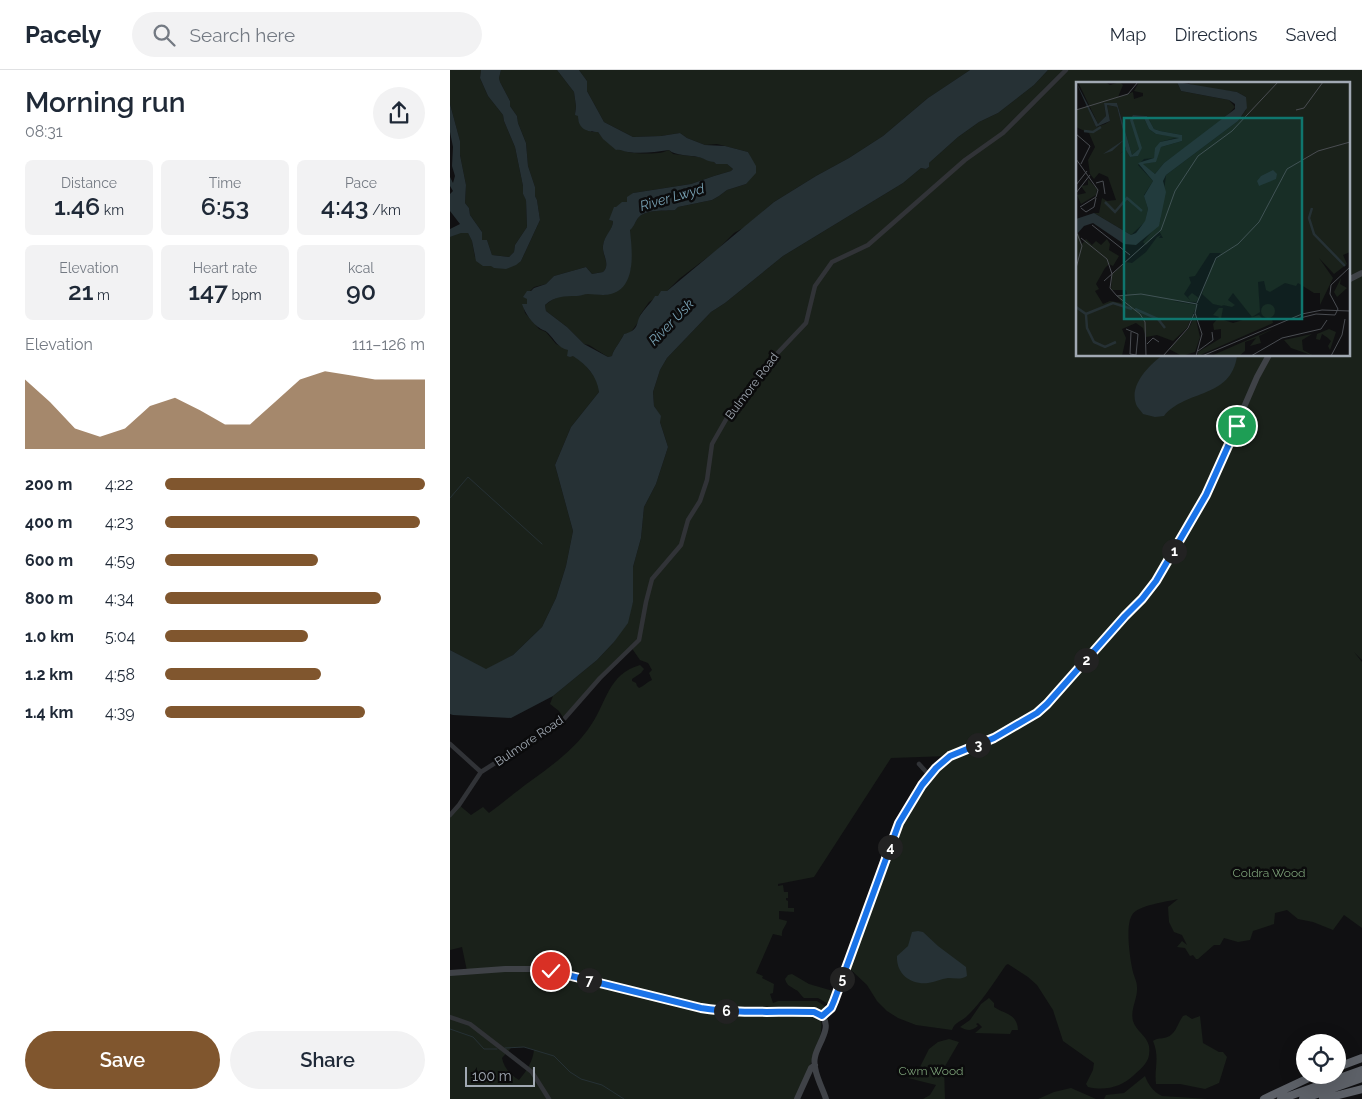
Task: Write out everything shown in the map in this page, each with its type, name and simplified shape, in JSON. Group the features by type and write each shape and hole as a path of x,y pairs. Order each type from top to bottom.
{"highway":[{"path":"1346,1064 1362,1058"},
{"path":"1281,1099 1362,1070"},
{"path":"1304,1099 1362,1078"},
{"path":"1264,1099 1296,1084"},
{"path":"1322,1099 1362,1090"},
{"path":"1334,1099 1362,1090"}],"street":[{"name":"Bulmore Road","path":"450,814 459,805 481,772 564,719 600,678 639,640 652,579 681,545 688,520 700,501 707,480 712,444 737,402 770,361 806,323 815,286 832,262 868,245 965,160 1003,133 1066,70"},
{"path":"1349,280 1362,273"},
{"path":"822,1016 831,1008 834,1001 899,823 929,775 950,756 994,738 1037,713 1142,599 1156,581 1206,495 1257,377 1268,356"},
{"path":"450,744 481,772"},
{"path":"919,764 929,775"},
{"path":"450,973 538,969 719,1011 814,1012 825,1018 826,1024 815,1055 815,1065 826,1099"},
{"path":"450,1017 470,1024 532,1072 550,1099"},
{"path":"798,1099 810,1068 815,1065"}],"green space":[{"path":"450,70 481,70 480,78 488,96 503,115 515,147 523,194 526,199 527,227 515,245 514,252 509,257 492,255 487,240 482,240 482,232 470,215 469,208 465,203 466,185 460,155 460,141 450,104"},
{"path":"501,70 557,70 574,92 575,112 578,115 578,120 592,132 598,132 617,148 640,154 659,153 669,150 673,154 699,157 716,164 727,164 733,169 691,184 633,193 627,203 609,220 613,221 613,225 603,246 606,266 603,272 592,274 586,267 554,276 546,284 534,287 524,297 527,298 528,304 523,304 525,313 556,344 569,350 586,366 598,381 599,392 571,427 555,465 573,531 566,566 556,598 542,627 513,655 486,670 450,650 450,237 461,232 468,233 472,241 475,257 521,261 540,220 535,187 528,166 526,143 517,116 510,106 510,101 500,82"},
{"path":"579,70 970,70 928,98 883,136 774,202 745,227 734,233 717,250 679,279 667,291 649,302 634,328 630,333 624,334 612,356 608,357 589,345 584,344 567,327 546,311 545,305 560,296 579,296 585,293 606,295 631,268 630,229 642,214 675,210 678,207 712,200 727,190 746,184 751,159 748,152 717,144 705,145 680,133 633,137 604,122 587,91 587,81"},
{"name":"Coldra Wood","path":"1048,70 1362,70 1362,660 1354,652 1362,662 1362,928 1344,915 1333,930 1313,922 1298,919 1287,910 1275,913 1274,924 1253,931 1250,940 1238,942 1224,938 1220,945 1214,945 1196,959 1193,955 1190,956 1185,948 1177,947 1182,941 1187,945 1182,935 1174,932 1169,922 1168,907 1178,899 1146,906 1135,912 1130,920 1128,935 1133,972 1137,983 1132,1017 1134,1025 1148,1042 1149,1056 1144,1066 1134,1075 1113,1087 1088,1087 1086,1084 1093,1070 1094,1063 1063,1041 1053,1010 1037,985 1008,964 977,1005 952,1030 916,1025 898,1018 887,1011 877,1001 867,985 849,968 899,823 922,785 949,756 891,758 814,877 778,884 778,886 783,885 784,892 788,892 786,900 788,901 788,908 794,908 794,912 779,911 779,919 787,921 782,936 773,934 756,973 774,984 773,993 770,994 773,1003 778,1001 817,1001 826,1007 822,1010 701,1008 703,1011 718,1013 812,1014 820,1018 822,1025 817,1046 795,1099 450,1099 450,973 467,971 462,947 450,950 450,815 459,805 471,815 483,807 489,813 556,762 585,733 615,682 629,669 640,665 644,669 632,679 639,688 652,680 649,673 652,670 648,663 640,660 631,647 564,719 559,711 550,704 553,696 597,660 614,642 633,602 633,567 641,538 644,507 656,484 668,447 660,416 654,406 653,392 660,370 667,358 711,312 783,256 903,183 921,168 926,169 929,167 929,163 958,137 979,122 998,113 1034,85","holes":["524,1047 534,1050 529,1066 519,1080 504,1065 502,1058 511,1048"]},
{"path":"792,974 809,984 833,991 830,1005 818,998 804,998 798,991 788,985 785,979 788,975"},
{"path":"989,998 994,1003 994,1007 1013,1017 1018,1030 1012,1030 1010,1034 975,1033 982,1027 978,1023 976,1024 978,1026 971,1030 960,1027 970,1020 981,1004"},
{"path":"1186,1015 1192,1019 1200,1016 1203,1043 1219,1052 1223,1052 1227,1057 1219,1083 1205,1089 1180,1084 1156,1084 1156,1053 1153,1041 1171,1035 1183,1016"},
{"name":"Cwm Wood","path":"949,1039 959,1042 944,1068 945,1099 923,1099 930,1095 936,1085 908,1078 919,1069 929,1049 938,1042"},
{"path":"1145,1076 1151,1088 1162,1096 1208,1099 1104,1099 1106,1095 1124,1093"},
{"path":"1071,1088 1096,1099 1038,1099 1054,1092"}],"water":[{"path":"481,70 501,70 500,82 510,101 510,106 517,116 526,143 528,166 535,187 540,220 521,261 506,269 483,266 476,261 472,241 468,233 461,233 450,237 450,229 460,224 450,211 450,194 453,191 450,186 450,177 453,183 455,176 452,166 453,147 450,132 450,104 460,141 460,155 466,185 465,203 469,208 470,215 482,232 482,240 487,240 492,255 509,257 514,252 515,245 527,227 526,200 523,194 515,147 503,115 488,96 480,78"},
{"path":"557,70 579,70 587,81 587,91 604,122 633,137 680,133 705,145 725,146 748,152 756,166 756,173 746,184 727,190 712,200 678,207 675,210 642,214 630,230 632,247 631,267 625,284 619,290 608,295 588,294 560,297 545,305 546,311 567,327 584,344 608,357 612,356 624,334 635,328 642,313 661,291 667,291 774,202 883,136 928,98 970,70 1048,70 1034,85 998,113 979,122 958,137 929,163 929,167 926,169 921,168 903,183 783,256 711,312 667,358 660,370 653,392 654,406 661,416 660,422 668,447 656,484 644,507 641,538 633,567 633,602 628,623 597,660 553,696 511,718 453,715 450,714 450,650 486,669 513,655 542,627 556,598 566,566 573,531 555,465 571,427 599,392 594,376 587,367 573,356 567,356 568,350 559,346 548,333 538,327 527,315 522,304 527,304 527,299 523,297 527,291 546,284 554,276 586,267 592,274 603,272 606,266 603,249 604,242 613,221 609,220 614,207 622,202 627,202 627,197 633,193 691,184 733,169 727,164 716,164 669,150 638,153 616,150 598,132 581,127 578,116 575,115 574,92"},
{"path":"1162,356 1237,356 1233,370 1226,380 1217,387 1173,407 1164,416 1155,417 1143,414 1136,404 1135,397 1138,383 1152,364"},
{"path":"912,932 923,932 966,967 967,976 948,978 931,983 916,982 906,977 899,968 897,956 908,946"}],"waterway":[{"path":"450,498 468,477 542,544"},
{"path":"450,1029 473,1037 484,1049 497,1049"},
{"path":"505,1048 524,1047 554,1056 570,1072 581,1079 602,1085 624,1099"}],"route":[{"path":"551,971 719,1011 814,1012 822,1016 831,1008 834,1001 899,823 929,775 950,756 994,738 1037,713 1142,599 1156,581 1206,495 1237,426"}],"water label":[{"name":"River Lwyd","path":"672,197"},
{"name":"River Usk","path":"671,322"}]}
